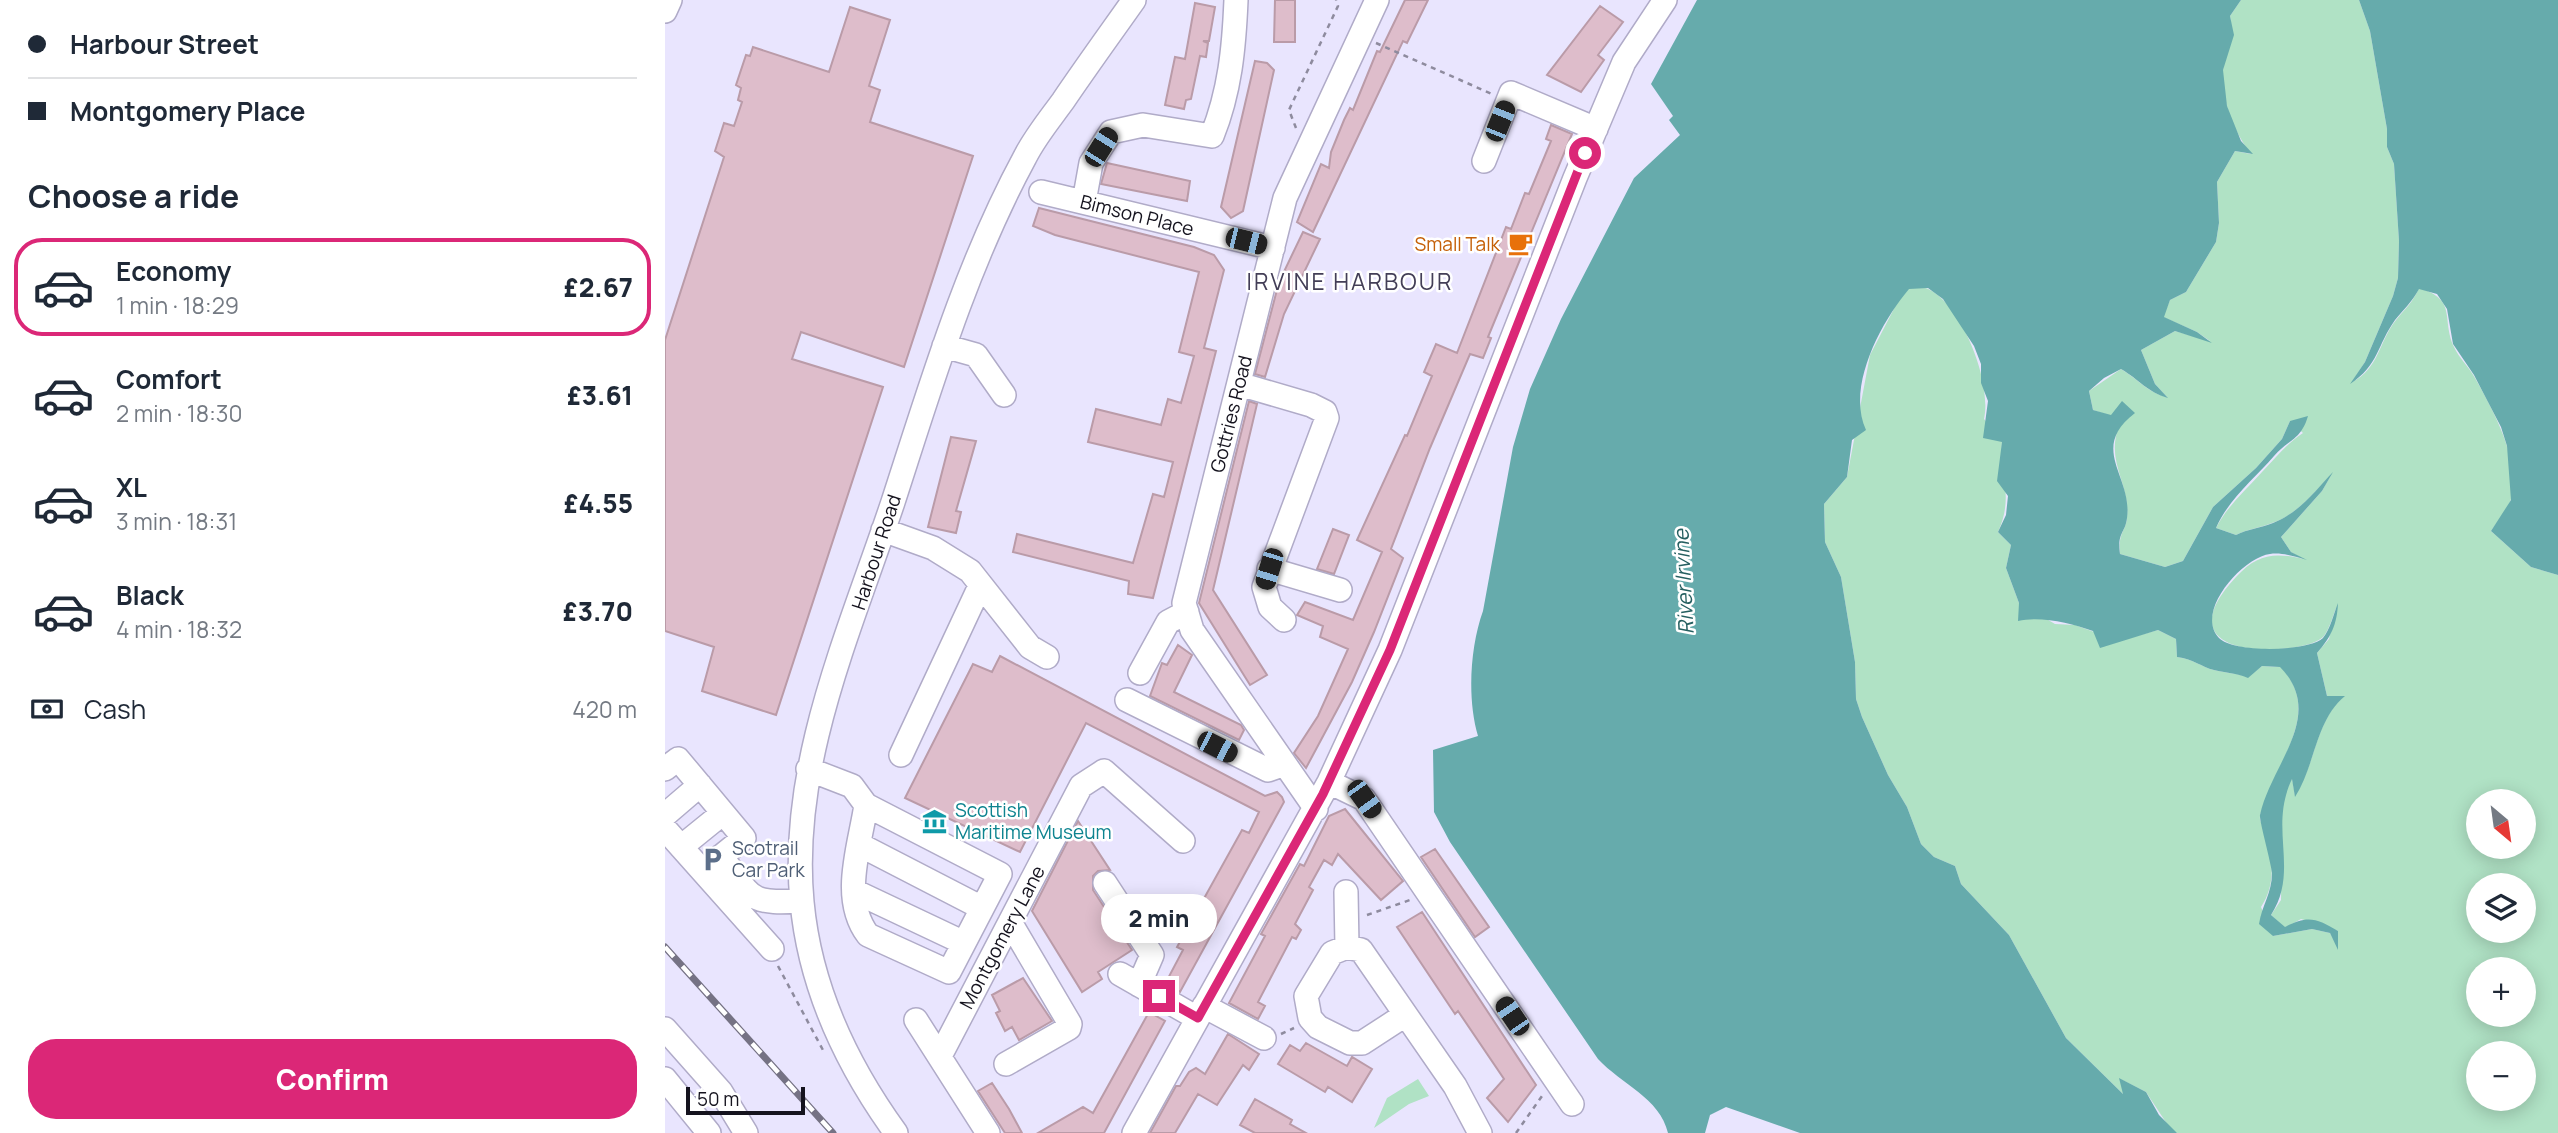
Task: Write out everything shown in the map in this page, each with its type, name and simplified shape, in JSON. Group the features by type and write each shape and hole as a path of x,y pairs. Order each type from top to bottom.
{"street":[{"path":"665,11 670,0"},
{"name":"Harbour Road","path":"896,1133 844,1053 822,998 808,944 801,901 802,802 808,769 828,697 944,346 991,224 1026,154 1134,0"},
{"path":"1084,202 1091,163 1111,132 1143,125 1212,136 1224,106 1231,66 1235,0"},
{"name":"Gottries Road","path":"1316,809 1192,630 1184,603 1285,198 1377,0"},
{"path":"1134,1133 1329,782 1390,650 1595,129 1624,62 1665,0"},
{"path":"1483,161 1511,93 1595,129"},
{"name":"Bimson Place","path":"1041,192 1273,248"},
{"path":"944,346 976,355 1004,395"},
{"path":"1239,384 1311,405 1325,412 1327,418 1269,569 1264,594 1270,607 1284,620"},
{"path":"883,530 933,548 958,561 1030,647 1047,657"},
{"path":"1269,569 1340,590"},
{"path":"901,755 980,586"},
{"path":"1140,673 1168,622 1187,612"},
{"path":"1127,700 1268,770 1285,764"},
{"path":"665,769 678,759 744,838 703,871"},
{"path":"808,769 852,786 866,805 1000,874 949,972 868,935 859,923 852,881 866,805"},
{"name":"Montgomery Lane","path":"940,1056 1081,786 1104,771 1183,841"},
{"path":"1329,782 1364,799 1572,1104"},
{"path":"665,815 700,785"},
{"path":"681,847 723,813"},
{"path":"665,829 772,949"},
{"path":"860,845 982,908"},
{"path":"721,856 752,896 764,903 801,901"},
{"path":"1105,883 1152,955 1129,980 1264,1038"},
{"path":"854,891 964,943"},
{"path":"1346,892 1347,936 1310,985 1306,996 1310,1018 1318,1027 1350,1043 1362,1043 1405,1015"},
{"path":"746,919 764,903"},
{"path":"1010,922 1070,1024 1069,1028 1011,1053"},
{"path":"1347,936 1361,950 1455,1086 1480,1133"},
{"path":"916,1020 988,1133"},
{"path":"665,1029 721,1092 746,1133"},
{"path":"665,1079 709,1133"}],"path":[{"path":"1306,153 1289,110 1338,6 1336,0"},
{"path":"1360,35 1508,101"},
{"path":"1347,936 1385,906 1416,898"},
{"path":"1264,1038 1289,1032 1310,1018"}],"shaded area":[{"path":"2241,0 2359,0 2370,31 2387,129 2387,147 2394,164 2399,241 2398,278 2393,296 2365,362 2352,382 2368,370 2390,328 2419,288 2439,298 2444,304 2454,347 2490,405 2509,452 2513,483 2511,499 2491,531 2531,567 2558,575 2558,1133 2177,1133 2171,1130 2146,1092 2120,1079 2124,1095 2066,1038 2009,935 1961,884 1955,866 1934,857 1921,844 1907,807 1888,775 1856,699 1855,662 1841,577 1825,542 1824,504 1847,477 1870,355 1897,303 1909,288 1925,288 1942,299 1964,329 1973,348 1984,387 1984,419 2002,441 2006,497 1998,532 2011,545 2006,568 2019,603 2055,624 2075,625 2119,641 2158,630 2176,639 2177,657 2214,670 2248,677 2262,666 2281,667 2292,683 2298,699 2295,732 2260,817 2272,872 2269,890 2261,907 2273,936 2312,929 2330,933 2338,948 2338,931 2301,919 2285,928 2271,915 2281,900 2282,800 2292,778 2295,795 2321,730 2334,706 2344,696 2327,696 2317,653 2329,639 2337,606 2324,636 2313,643 2292,648 2268,650 2243,647 2223,640 2213,627 2215,606 2244,569 2267,557 2303,559 2291,552 2281,537 2322,491 2331,475 2304,503 2281,519 2236,535 2216,528 2237,498 2303,433 2290,421 2282,439 2256,468 2213,507 2183,561 2165,567 2120,554 2127,504 2115,449 2120,424 2111,416 2093,410 2089,391 2121,369 2149,389 2167,397 2155,384 2141,350 2175,331 2210,341 2197,332 2163,317 2170,300 2186,292 2216,242 2219,223 2217,182 2235,151 2251,154 2234,125 2224,92 2223,70 2231,33 2230,16"},
{"path":"1418,1079 1429,1096 1409,1104 1374,1128 1387,1098"}],"water":[{"name":"River Irvine","path":"1697,0 2241,0 2230,16 2234,35 2223,70 2227,106 2241,141 2253,154 2235,151 2217,182 2219,223 2216,242 2186,292 2170,300 2164,317 2197,332 2212,343 2175,331 2141,350 2155,384 2168,398 2149,389 2121,369 2104,378 2089,391 2093,410 2111,415 2122,401 2135,413 2121,426 2113,451 2127,503 2126,523 2120,537 2120,554 2165,567 2183,561 2213,507 2256,468 2282,439 2290,421 2308,416 2298,435 2279,450 2242,490 2227,508 2216,528 2236,535 2282,519 2306,501 2333,472 2322,491 2281,537 2291,552 2307,560 2270,554 2247,565 2225,587 2217,601 2213,627 2219,638 2239,646 2271,649 2302,646 2323,638 2338,603 2332,630 2317,653 2327,696 2345,696 2327,718 2295,797 2292,779 2285,797 2282,832 2283,882 2271,915 2285,927 2312,920 2331,927 2338,931 2338,950 2330,933 2312,929 2273,936 2259,924 2272,873 2260,815 2292,740 2297,721 2298,703 2293,685 2280,667 2262,666 2248,678 2209,669 2177,657 2176,639 2158,630 2100,648 2093,631 2084,628 2046,620 2018,621 2019,603 2006,568 2011,545 1998,532 2006,515 2008,496 1997,481 2002,442 1983,438 1988,401 1981,383 1981,364 1974,346 1943,299 1928,288 1909,289 1878,337 1863,375 1860,394 1861,413 1866,430 1852,440 1847,477 1824,504 1825,542 1841,577 1855,662 1856,699 1888,775 1907,807 1921,844 1934,857 1955,866 1961,884 2009,935 2066,1038 2123,1094 2119,1078 2146,1092 2159,1115 2177,1133 1800,1133 1726,1107 1710,1115 1705,1133 1668,1133 1657,1110 1598,1059 1450,842 1434,812 1433,750 1478,736 1471,690 1475,641 1513,447 1530,389 1561,319 1634,178 1680,135 1669,120 1673,116 1651,84"},
{"path":"2359,0 2558,0 2558,575 2531,567 2491,531 2511,500 2507,446 2501,427 2474,375 2453,344 2447,309 2437,294 2419,289 2389,329 2367,370 2350,384 2365,362 2393,296 2398,278 2399,241 2394,164 2387,147 2387,129 2370,31"}],"building":[{"path":"1275,0 1295,0 1295,42 1274,42"},
{"path":"1405,0 1428,0 1407,43 1403,41 1313,232 1297,222 1321,164 1329,168 1331,152 1344,120 1350,108 1353,110 1377,51 1380,52"},
{"path":"1195,3 1215,7 1209,41 1203,41 1208,43 1206,57 1200,56 1191,99 1186,100 1184,109 1165,105 1175,57 1185,59"},
{"path":"1600,6 1623,22 1598,55 1604,60 1581,92 1547,75"},
{"path":"850,7 890,20 869,86 880,90 870,122 973,156 904,367 801,332 792,359 883,387 776,715 702,691 714,647 665,631 665,340 724,157 715,151 724,123 734,126 742,102 738,100 741,88 736,85 746,55 750,56 753,47 829,72"},
{"path":"1255,61 1267,63 1274,70 1243,211 1231,218 1221,207"},
{"path":"1551,125 1572,134 1488,337 1491,338 1483,358 1470,354 1430,448 1391,549 1403,558 1374,632 1352,682 1306,768 1294,753 1318,716 1348,649 1320,637 1323,626 1297,615 1305,602 1353,620 1382,552 1357,540 1405,435 1407,436 1432,376 1424,372 1436,344 1457,353 1506,227 1511,229 1525,193 1529,194 1551,141 1546,139"},
{"path":"1107,163 1190,181 1187,201 1101,184"},
{"path":"1039,208 1194,247 1214,255 1224,270 1204,348 1216,351 1153,598 1128,594 1129,581 1013,552 1017,534 1133,563 1153,494 1164,497 1173,462 1088,442 1096,409 1161,425 1168,399 1181,403 1194,356 1179,352 1199,272 1055,235 1033,226"},
{"path":"1303,232 1320,239 1284,314 1265,377 1255,374 1279,282"},
{"path":"1249,401 1257,404 1213,590 1267,675 1250,685 1199,603"},
{"path":"951,437 976,441 956,511 961,512 956,533 928,527"},
{"path":"1333,529 1349,535 1334,574 1317,569"},
{"path":"1178,645 1192,655 1174,692 1241,725 1244,730 1239,740 1150,696 1162,663 1167,665"},
{"path":"1000,656 1265,796 1277,792 1282,797 1284,802 1180,992 1165,984 1183,950 1177,947 1242,830 1249,833 1259,812 1086,723 1020,852 905,798 973,664 992,672"},
{"path":"1345,809 1403,881 1381,900 1338,854 1332,865 1324,860 1309,887 1313,890 1295,924 1301,930 1296,939 1292,937 1258,1002 1265,1006 1258,1019 1229,1003 1265,936 1261,934 1300,864 1304,866 1329,816"},
{"path":"1078,821 1110,870 1098,871 1093,876 1093,890 1132,950 1098,972 1102,979 1082,992 1032,911"},
{"path":"1435,849 1489,927 1475,937 1421,857"},
{"path":"1422,912 1536,1085 1508,1122 1487,1098 1504,1079 1458,1011 1455,1014 1397,927"},
{"path":"1023,978 1052,1021 1019,1040 1012,1027 1005,1031 996,1013 1000,1011 992,995"},
{"path":"1149,1012 1165,1021 1104,1133 1038,1133 1083,1107 1093,1113"},
{"path":"1228,1034 1259,1054 1249,1070 1243,1065 1217,1105 1198,1094 1175,1133 1150,1133 1176,1086 1180,1086 1189,1072 1196,1068 1205,1074"},
{"path":"1306,1043 1347,1066 1352,1057 1372,1069 1352,1102 1328,1087 1325,1092 1278,1064 1290,1045 1300,1051"},
{"path":"992,1083 1022,1133 1005,1133 978,1091"},
{"path":"1255,1099 1292,1120 1290,1124 1306,1133 1255,1133 1240,1125"}],"railway":[{"path":"665,947 833,1133"}],"place":[{"name":"Small Talk","path":"1520,244"},
{"name":"Scottish Maritime Museum","path":"935,821"},
{"name":"Scotrail Car Park","path":"712,859"}],"district":[{"name":"IRVINE HARBOUR","path":"1350,281"}],"route":[{"path":"1159,996 1198,1018 1323,794 1390,650 1585,153"}]}
